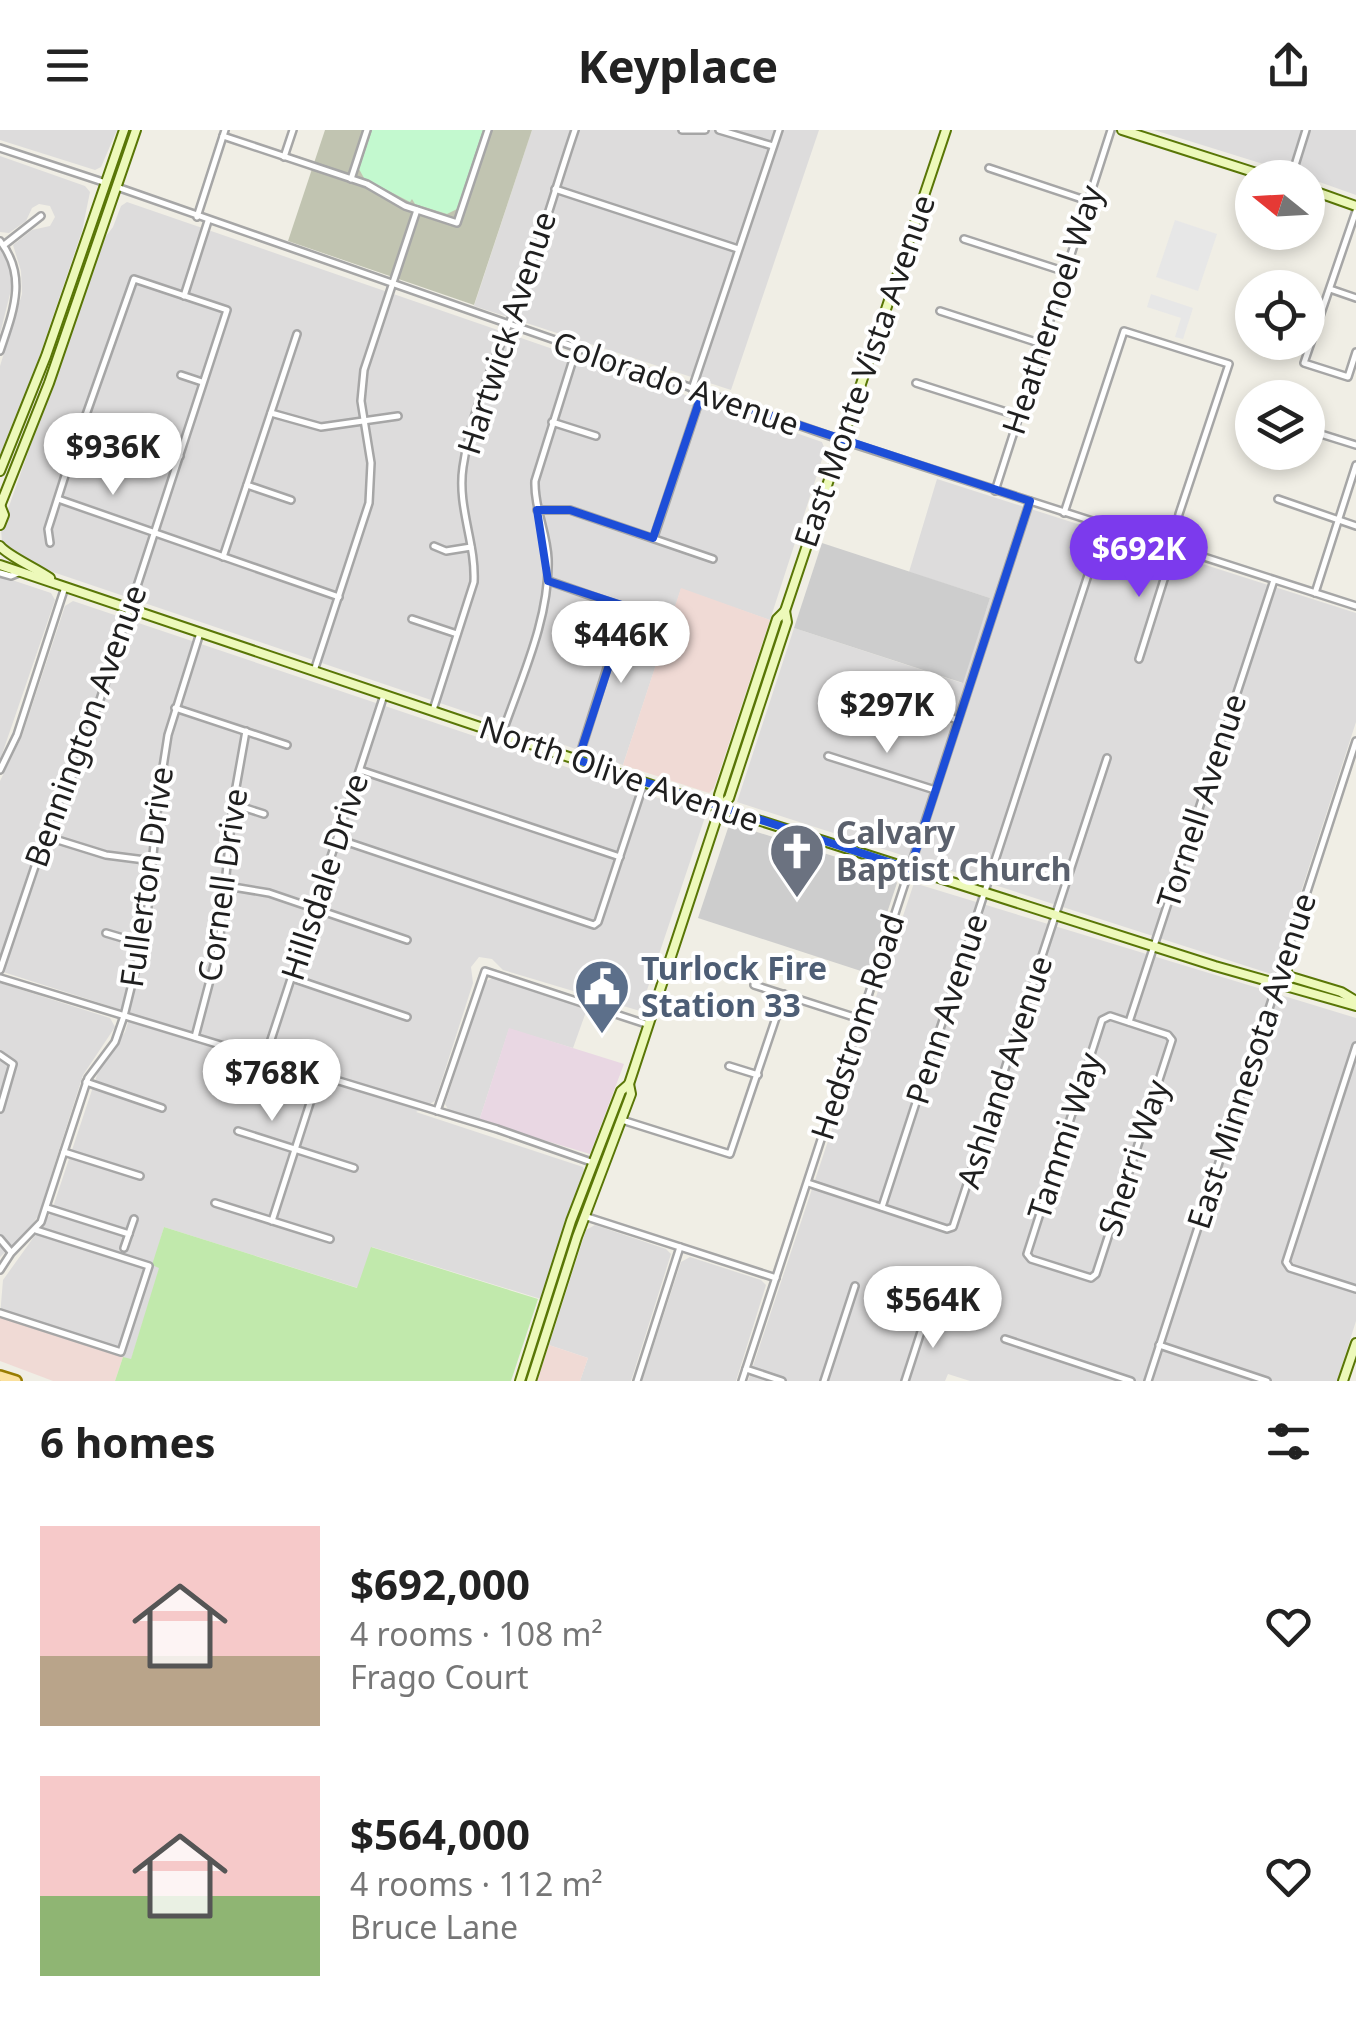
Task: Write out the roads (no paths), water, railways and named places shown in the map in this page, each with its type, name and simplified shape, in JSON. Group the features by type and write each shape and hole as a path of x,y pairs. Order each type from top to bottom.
{"main road":[{"path":"0,1376 16,1381"}],"street":[{"path":"0,472 46,356 124,130"},
{"path":"0,525 4,514 0,505 49,383 136,130"},
{"path":"284,157 293,130"},
{"path":"351,179 367,130"},
{"path":"197,217 224,133 458,223 488,130"},
{"name":"Hartwick Avenue","path":"433,711 474,582 462,503 462,469 506,325 518,301 575,130"},
{"path":"682,130 705,130"},
{"path":"719,130 773,146"},
{"path":"692,390 778,130"},
{"name":"East Monte Vista Avenue","path":"720,808 719,794 777,619 785,611 946,130"},
{"name":"Heathernoel Way","path":"995,490 1112,130"},
{"path":"1122,130 1235,166"},
{"path":"1296,160 1304,131"},
{"name":"Colorado Avenue","path":"0,148 692,390 1356,606"},
{"path":"989,168 1088,201"},
{"path":"555,188 739,249"},
{"path":"1325,196 1356,208 1304,363 1348,377 1356,352"},
{"path":"314,671 371,490 360,391 364,370 417,210"},
{"path":"0,351 18,287 15,267 2,243 41,216"},
{"path":"50,544 48,528 134,280 184,296 208,221"},
{"path":"964,239 1066,272"},
{"path":"1330,289 1356,298"},
{"name":"Bennington Avenue","path":"0,974 46,836 80,762 227,310 184,296"},
{"path":"940,311 1042,344"},
{"path":"1064,512 1124,330 1229,364 1178,514 1173,548 1139,659"},
{"path":"223,557 297,334"},
{"path":"502,734 548,581 536,474 576,350"},
{"path":"181,375 204,382"},
{"path":"916,384 1019,416"},
{"path":"654,538 702,393"},
{"path":"270,413 320,427 398,416"},
{"path":"552,422 596,436"},
{"path":"1325,435 1356,445"},
{"path":"156,448 180,456"},
{"path":"1315,593 1356,464"},
{"path":"247,485 291,500"},
{"path":"58,498 338,597"},
{"path":"1278,499 1356,526"},
{"name":"Hedstrom Road","path":"742,1381 1030,502"},
{"path":"538,510 570,510 713,559"},
{"name":"Penn Avenue","path":"882,1207 1104,526"},
{"path":"0,546 61,585 17,735 0,770"},
{"path":"434,546 446,551 471,547"},
{"name":"North Olive Avenue","path":"0,565 720,808 1277,984 1356,1004"},
{"path":"0,573 11,576 22,572"},
{"name":"Tornell Avenue","path":"1129,1022 1274,580"},
{"path":"548,581 626,608 578,760"},
{"name":"East Monte Vista Avenue","path":"520,1381 571,1221 622,1091 629,1084 720,808 728,798 787,622 785,611"},
{"path":"412,619 458,634"},
{"name":"Fullerton Drive","path":"0,1270 11,1252 36,1230 47,1208 86,1082 115,1042 124,1016 143,944 158,794 175,708 200,633"},
{"path":"765,688 771,654 767,649"},
{"path":"850,685 958,720"},
{"name":"Hillsdale Drive","path":"265,1058 384,695"},
{"path":"175,708 287,745"},
{"name":"Cornell Drive","path":"195,1037 215,966 227,886 232,804 246,731"},
{"name":"East Minnesota Avenue","path":"1148,1381 1356,741"},
{"path":"828,756 935,790"},
{"name":"Ashland Avenue","path":"882,1207 952,1228 1107,758"},
{"path":"360,770 620,857"},
{"path":"338,839 595,924 644,782"},
{"path":"232,804 264,814"},
{"path":"46,836 106,856 154,861"},
{"path":"227,886 261,891 407,940"},
{"path":"106,932 143,944"},
{"path":"1285,959 1288,976 1341,992 1356,1004"},
{"path":"438,1111 485,971 649,1025"},
{"path":"0,974 604,1166"},
{"path":"292,978 407,1017"},
{"path":"754,985 860,1019"},
{"path":"622,1120 729,1154 784,994"},
{"name":"Tammi Way","path":"1094,1278 1027,1256 1106,1016 1129,1022"},
{"name":"Sherri Way","path":"1094,1278 1172,1038 1129,1022"},
{"path":"1356,1046 1286,1260 1290,1268 1356,1289"},
{"path":"0,1056 13,1061 0,1108"},
{"path":"728,1066 758,1075"},
{"path":"272,1221 319,1075"},
{"path":"86,1082 162,1108"},
{"name":"East Monte Vista Avenue","path":"531,1381 584,1216 631,1094 629,1084"},
{"path":"238,1131 354,1168"},
{"path":"64,1152 140,1176"},
{"path":"807,1183 882,1207"},
{"path":"215,1203 330,1239"},
{"path":"47,1208 129,1234"},
{"path":"584,1216 776,1278"},
{"path":"124,1248 134,1219"},
{"path":"0,1313 121,1352 149,1266 36,1230"},
{"path":"0,1239 11,1252"},
{"path":"637,1381 680,1247"},
{"path":"824,1381 855,1286"},
{"path":"905,1381 928,1310"},
{"path":"1005,1339 1131,1381"},
{"path":"1344,1381 1356,1343"},
{"path":"1159,1346 1266,1381"},
{"path":"746,1369 782,1381"}],"place":[{"name":"Calvary Baptist Church","path":"797,900"},
{"name":"Turlock Fire Station 33","path":"602,1036"}]}
